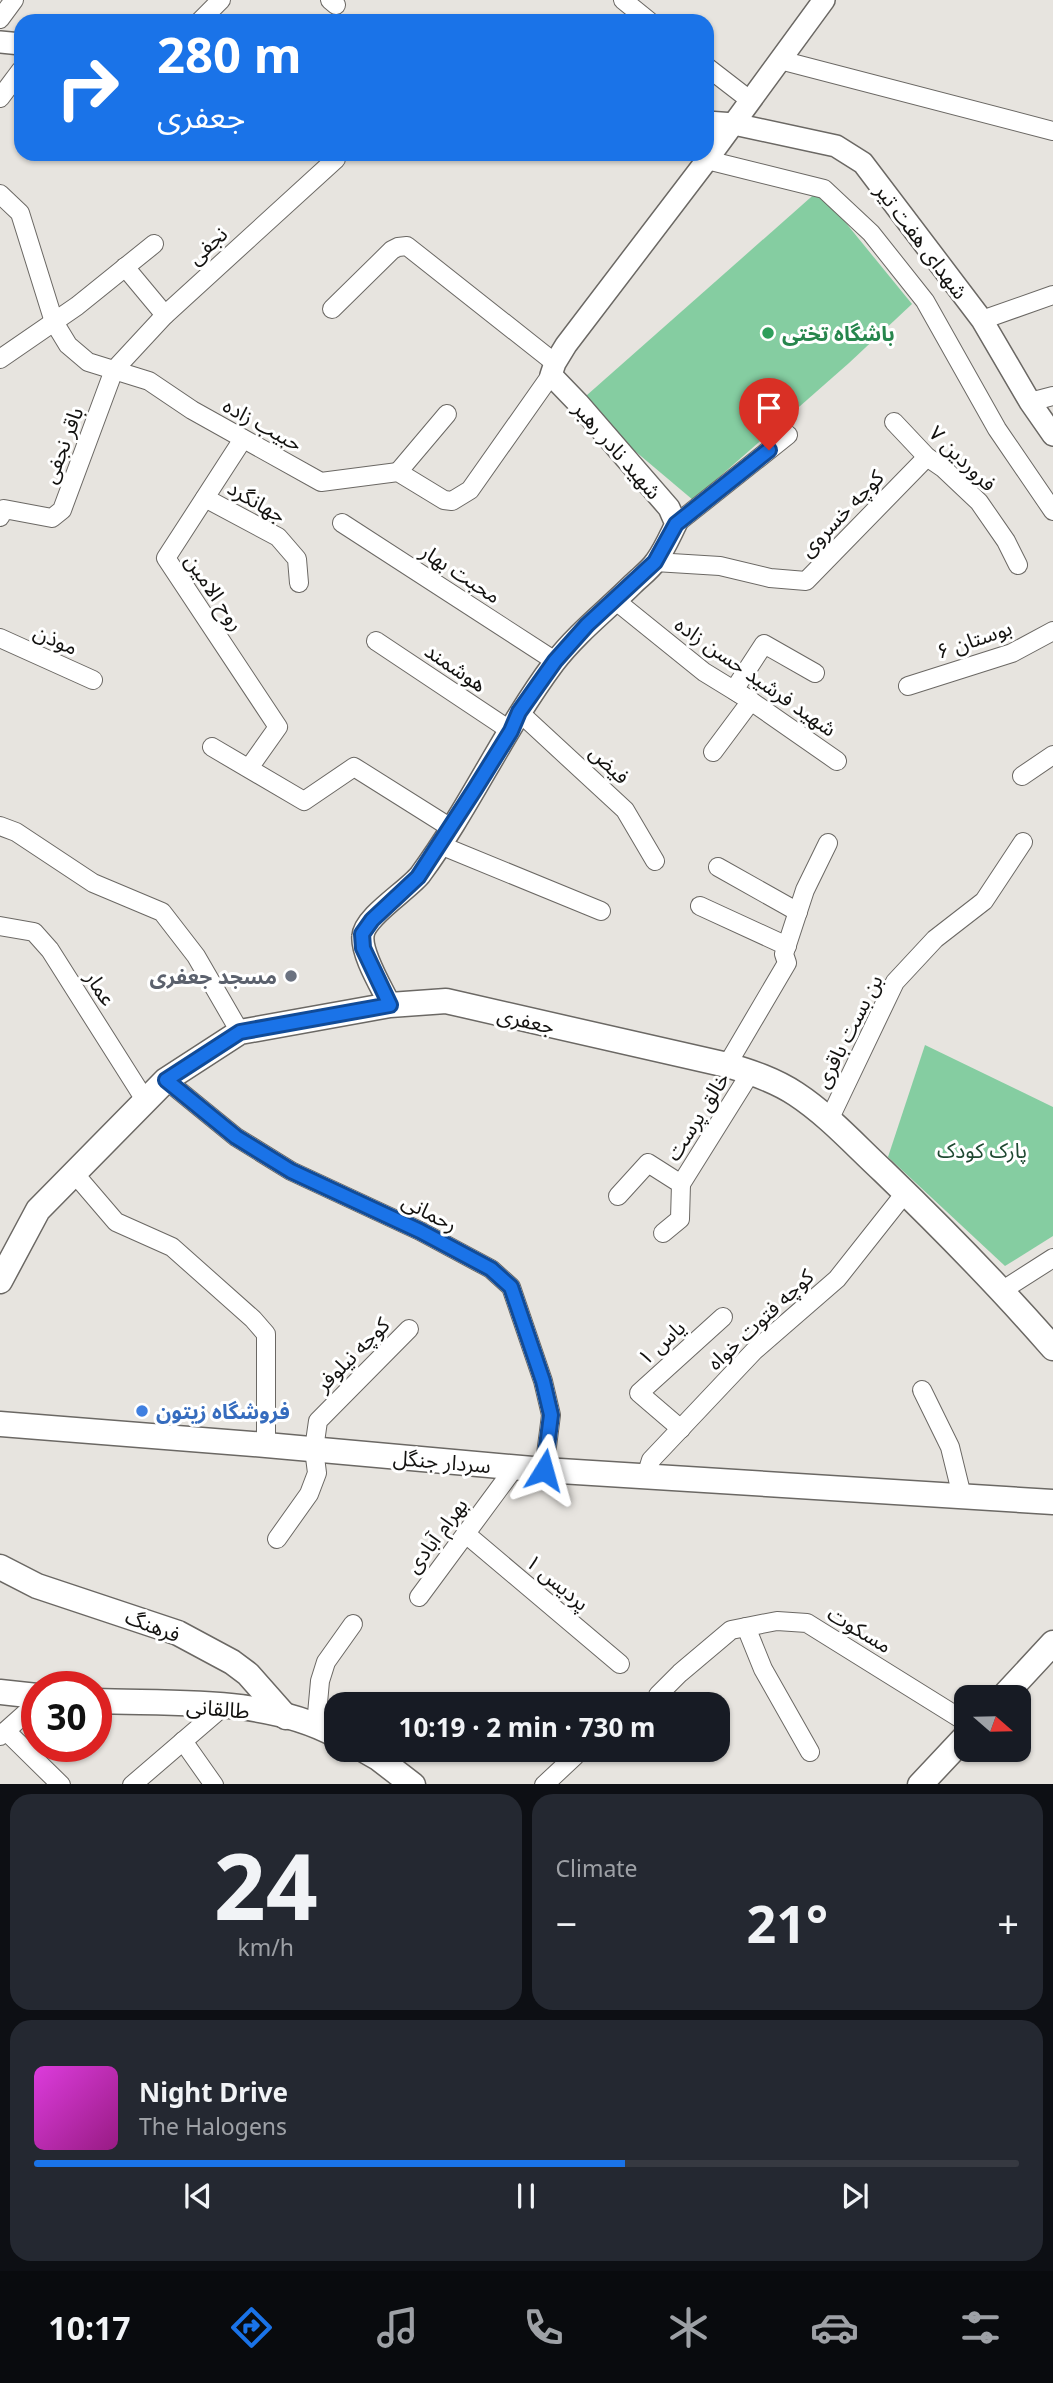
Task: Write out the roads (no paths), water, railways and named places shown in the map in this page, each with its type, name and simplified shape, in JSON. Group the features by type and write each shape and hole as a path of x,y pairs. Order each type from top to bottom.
{"main road":[{"name":"جعفری","path":"0,1281 38,1210 166,1080 240,1032 390,1005 446,1001 739,1069 795,1093 829,1120 905,1193 1003,1290 1053,1348"},
{"name":"سردار جنگل","path":"0,1424 544,1470 1053,1502"},
{"name":"فرهنگ","path":"0,1567 37,1586 178,1633 232,1662 248,1674 286,1717"},
{"path":"1014,1685 1053,1643"},
{"path":"0,1692 21,1694"},
{"name":"طالقانی","path":"112,1703 223,1706 286,1717 324,1729"},
{"path":"920,1784 954,1749"},
{"path":"383,1762 413,1784"}],"street":[{"path":"0,19 14,0"},
{"path":"207,14 221,0"},
{"path":"622,0 640,14"},
{"path":"714,150 824,0"},
{"path":"780,60 1053,131"},
{"path":"714,72 751,101"},
{"path":"0,98 14,79"},
{"name":"شهدای هفت تیر","path":"714,123 733,124 836,146 863,163 982,320 1030,402 1053,435"},
{"name":"نجفی","path":"114,370 165,315 334,161"},
{"path":"447,414 398,472 452,501 470,490 553,369 566,345 706,161"},
{"path":"711,161 824,189 871,233 925,301 996,429 1053,511"},
{"name":"حبیب زاده","path":"0,194 20,213 54,322 68,345 88,362 149,381 243,439 321,482 398,472"},
{"path":"0,359 54,322 154,244"},
{"path":"332,309 391,250 407,246 553,369"},
{"path":"125,267 165,315"},
{"path":"982,320 1053,295"},
{"name":"شهید نادر رهبر","path":"553,369 578,403 668,508 676,524"},
{"name":"باقر نجفی","path":"1,511 52,518 62,510 114,370"},
{"path":"1030,402 1053,396"},
{"name":"فروردین ۷","path":"894,422 927,457 943,468 979,502 1006,541 1018,565"},
{"path":"390,1005 363,948 362,934 372,920 418,877 555,661 587,625 616,601 655,562 676,524 788,436"},
{"name":"روح الامین","path":"243,439 166,558 278,727 249,768"},
{"name":"کوچه خسروی","path":"655,562 720,566 770,578 806,581 927,457"},
{"name":"جهانگرد","path":"205,498 278,537 297,559 299,583"},
{"name":"محبت بهار","path":"342,523 555,661"},
{"name":"شهید فرشید حسن زاده","path":"616,601 704,672 837,761"},
{"name":"بوستان ۶","path":"908,685 1012,653 1053,631"},
{"name":"موذن","path":"0,638 93,680"},
{"name":"هوشمند","path":"376,641 515,721"},
{"path":"734,690 764,645 815,673"},
{"path":"713,752 751,701"},
{"name":"فیض","path":"515,721 625,810 654,861"},
{"path":"212,747 304,801 354,767 445,837 601,911"},
{"path":"1022,776 1053,755"},
{"path":"0,827 16,832 93,883 162,912 197,956 240,1032"},
{"name":"بن بست باقری","path":"829,1120 895,982 935,939 984,901 1023,842"},
{"name":"خالق پرست","path":"681,1184 739,1069 787,963 784,954 804,890 828,843"},
{"path":"718,867 797,912"},
{"path":"700,906 787,946"},
{"name":"عمار","path":"0,926 34,932 42,941 145,1100"},
{"name":"رحمانی","path":"166,1080 236,1137 291,1171 420,1231 491,1269 511,1287 543,1381 551,1415 544,1470"},
{"path":"618,1196 648,1163 681,1184 680,1219 663,1233"},
{"path":"74,1173 116,1222 172,1247 253,1319 266,1335 266,1445"},
{"name":"کوچه فتوت خواه","path":"646,1476 651,1461 754,1351 837,1279 905,1193"},
{"path":"1003,1290 1053,1258"},
{"name":"یاس ۱","path":"681,1429 639,1394 723,1317"},
{"name":"کوچه نیلوفر","path":"277,1539 309,1494 317,1473 314,1449 318,1421 409,1329"},
{"path":"922,1390 950,1447 962,1496"},
{"name":"بهرام آبادی","path":"419,1597 516,1467"},
{"name":"پردیس ۱","path":"466,1534 620,1664"},
{"name":"مسکوت","path":"661,1692 680,1672 731,1630 777,1621 807,1623 954,1715"},
{"path":"324,1692 323,1672 327,1662 353,1624"},
{"path":"746,1627 763,1669 810,1752"},
{"path":"132,1784 223,1706"},
{"path":"21,1717 3,1733 61,1784"},
{"path":"183,1741 214,1784"},
{"path":"544,1784 568,1762"}],"place":[{"name":"باشگاه تختی","path":"768,333"},
{"name":"مسجد جعفری","path":"291,976"},
{"name":"فروشگاه زیتون","path":"142,1411"}],"park label":[{"name":"پارک کودک","path":"982,1150"}]}
